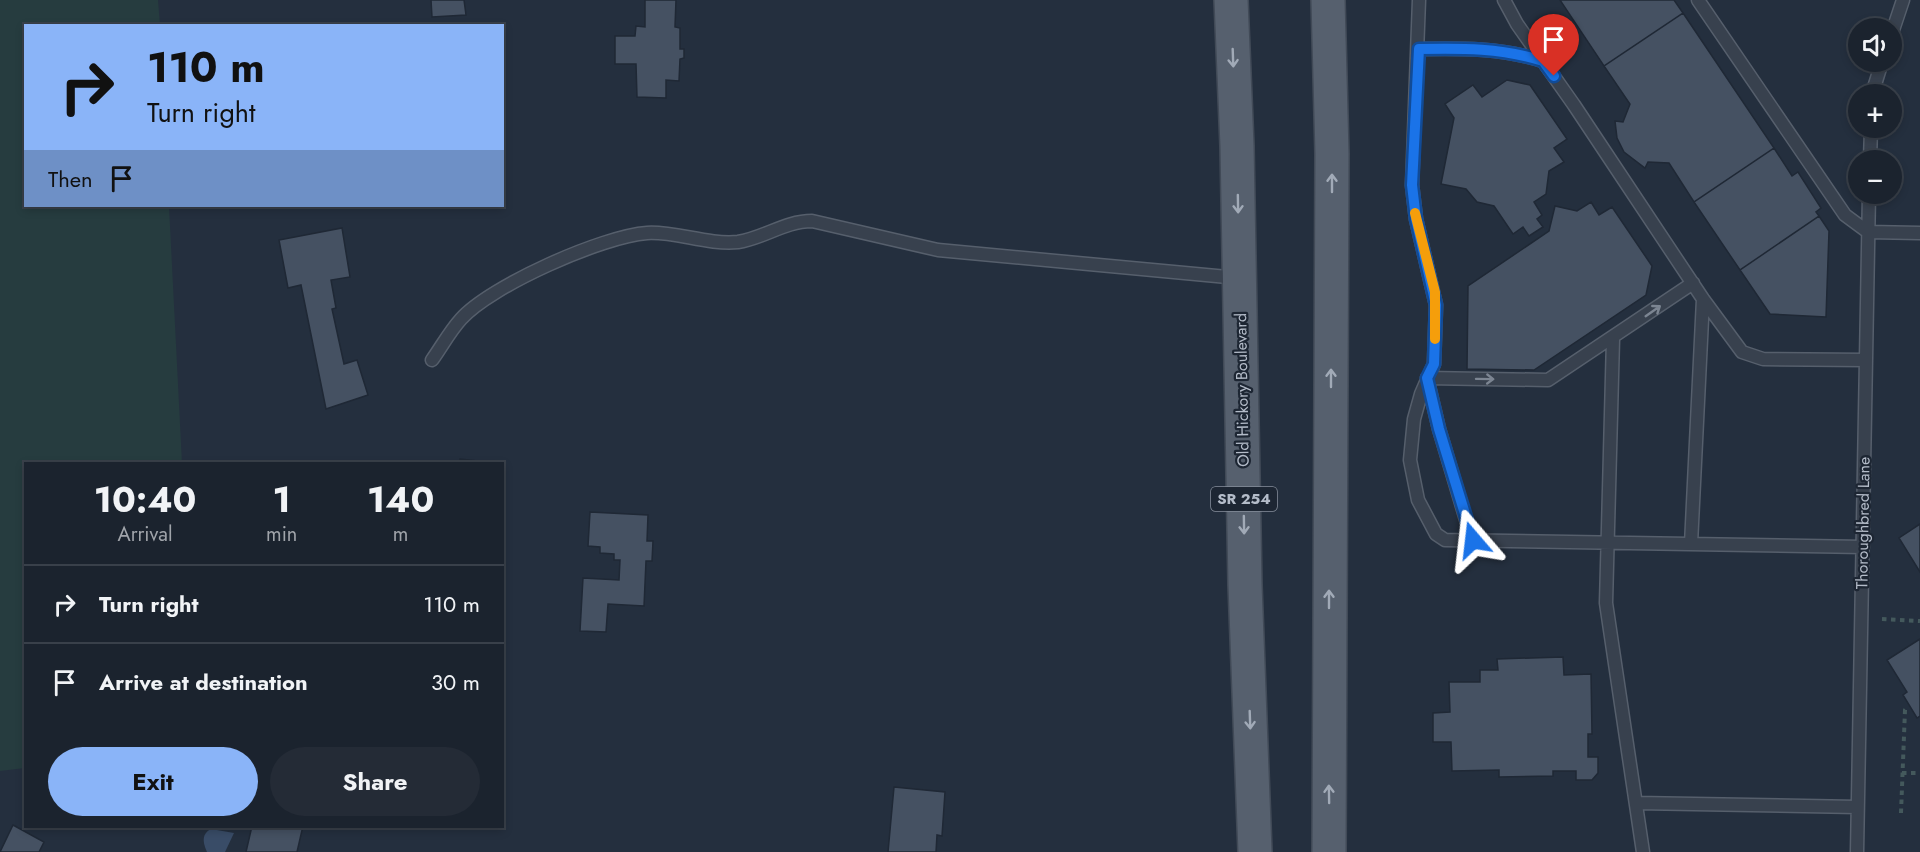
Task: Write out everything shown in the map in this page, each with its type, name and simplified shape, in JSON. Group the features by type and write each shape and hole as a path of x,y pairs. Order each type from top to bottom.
{"main road":[{"name":"Old Hickory Boulevard","path":"1231,0 1245,585 1255,852"},
{"path":"1328,0 1332,154 1329,852"}],"lane":[{"path":"1419,0 1419,49 1412,185 1416,219 1436,305 1434,364 1413,419 1410,460 1418,500 1436,534 1445,540 1863,548"},
{"path":"1504,0 1517,24 1703,299 1742,352 1753,357 1866,360"},
{"path":"1698,0 1845,214 1868,232 1920,233"},
{"path":"1897,18 1903,0"},
{"path":"1419,49 1485,49 1543,61"},
{"name":"Thoroughbred Lane","path":"1857,852 1869,204"},
{"path":"432,360 462,318 503,287 571,256 647,233 736,242 764,235 791,223 812,221 938,250 1239,278"},
{"path":"1427,378 1548,380 1613,339 1693,283"},
{"path":"1691,544 1703,299"},
{"path":"1613,339 1606,603 1643,852"},
{"path":"1427,378 1439,429 1473,540"},
{"path":"1637,803 1857,807"}],"path":[{"path":"1861,618 1920,621"},
{"path":"1901,813 1905,710 1908,707"},
{"path":"1902,773 1920,773"}],"green space":[{"path":"0,0 158,0 160,24 24,24 24,207 169,207 182,462 24,462 24,768 0,771"}],"water":[{"path":"211,829 234,833 225,852 207,852 204,839 206,833"}],"building":[{"path":"431,0 464,0 466,15 432,17"},
{"path":"645,0 676,0 675,27 680,28 680,49 684,49 684,58 680,59 679,81 666,80 666,98 637,97 636,64 615,64 615,36 635,36 636,26 645,27"},
{"path":"1560,0 1674,0 1683,13 1604,66"},
{"path":"1683,13 1774,148 1694,202 1669,163 1648,162 1645,168 1624,152 1617,138 1615,121 1623,122 1630,104 1604,66"},
{"path":"1507,80 1530,85 1567,139 1554,148 1564,162 1549,171 1546,194 1534,202 1542,215 1537,219 1543,227 1529,236 1523,227 1513,234 1494,206 1477,202 1466,189 1441,184 1454,118 1445,104 1473,85 1482,97"},
{"path":"1774,148 1792,176 1798,172 1821,208 1816,212 1819,216 1740,270 1694,202"},
{"path":"1591,202 1599,215 1612,207 1652,266 1646,295 1534,370 1467,369 1468,286 1549,231 1555,206 1577,211"},
{"path":"1819,216 1829,231 1826,317 1770,314 1740,270"},
{"path":"342,228 350,277 331,280 336,308 332,309 344,364 357,360 368,395 326,409 301,285 288,288 279,240"},
{"path":"460,459 486,462 460,462"},
{"path":"590,512 648,515 647,541 653,541 652,561 646,561 644,606 608,604 606,632 580,631 583,578 619,580 620,560 614,560 614,554 600,553 600,547 588,546"},
{"path":"1920,524 1920,572 1899,538"},
{"path":"1920,639 1920,716 1917,718 1903,695 1907,692 1887,660"},
{"path":"1563,657 1564,675 1591,674 1592,734 1588,734 1588,757 1598,757 1598,773 1592,780 1576,780 1576,771 1553,771 1553,776 1499,777 1499,770 1452,771 1451,742 1433,742 1433,713 1450,712 1449,682 1480,682 1480,670 1498,670 1497,659"},
{"path":"894,787 945,792 942,836 937,835 936,852 888,852"},
{"path":"13,825 44,842 39,852 0,852"},
{"path":"252,828 303,828 297,852 246,852"}],"slow traffic":[{"path":"1415,213 1423,252 1435,292 1435,339"}],"route":[{"path":"1473,540 1439,429 1427,378 1434,364 1436,305 1435,292 1416,219 1412,185 1419,49 1475,48 1503,51 1543,61 1554,76"}]}
